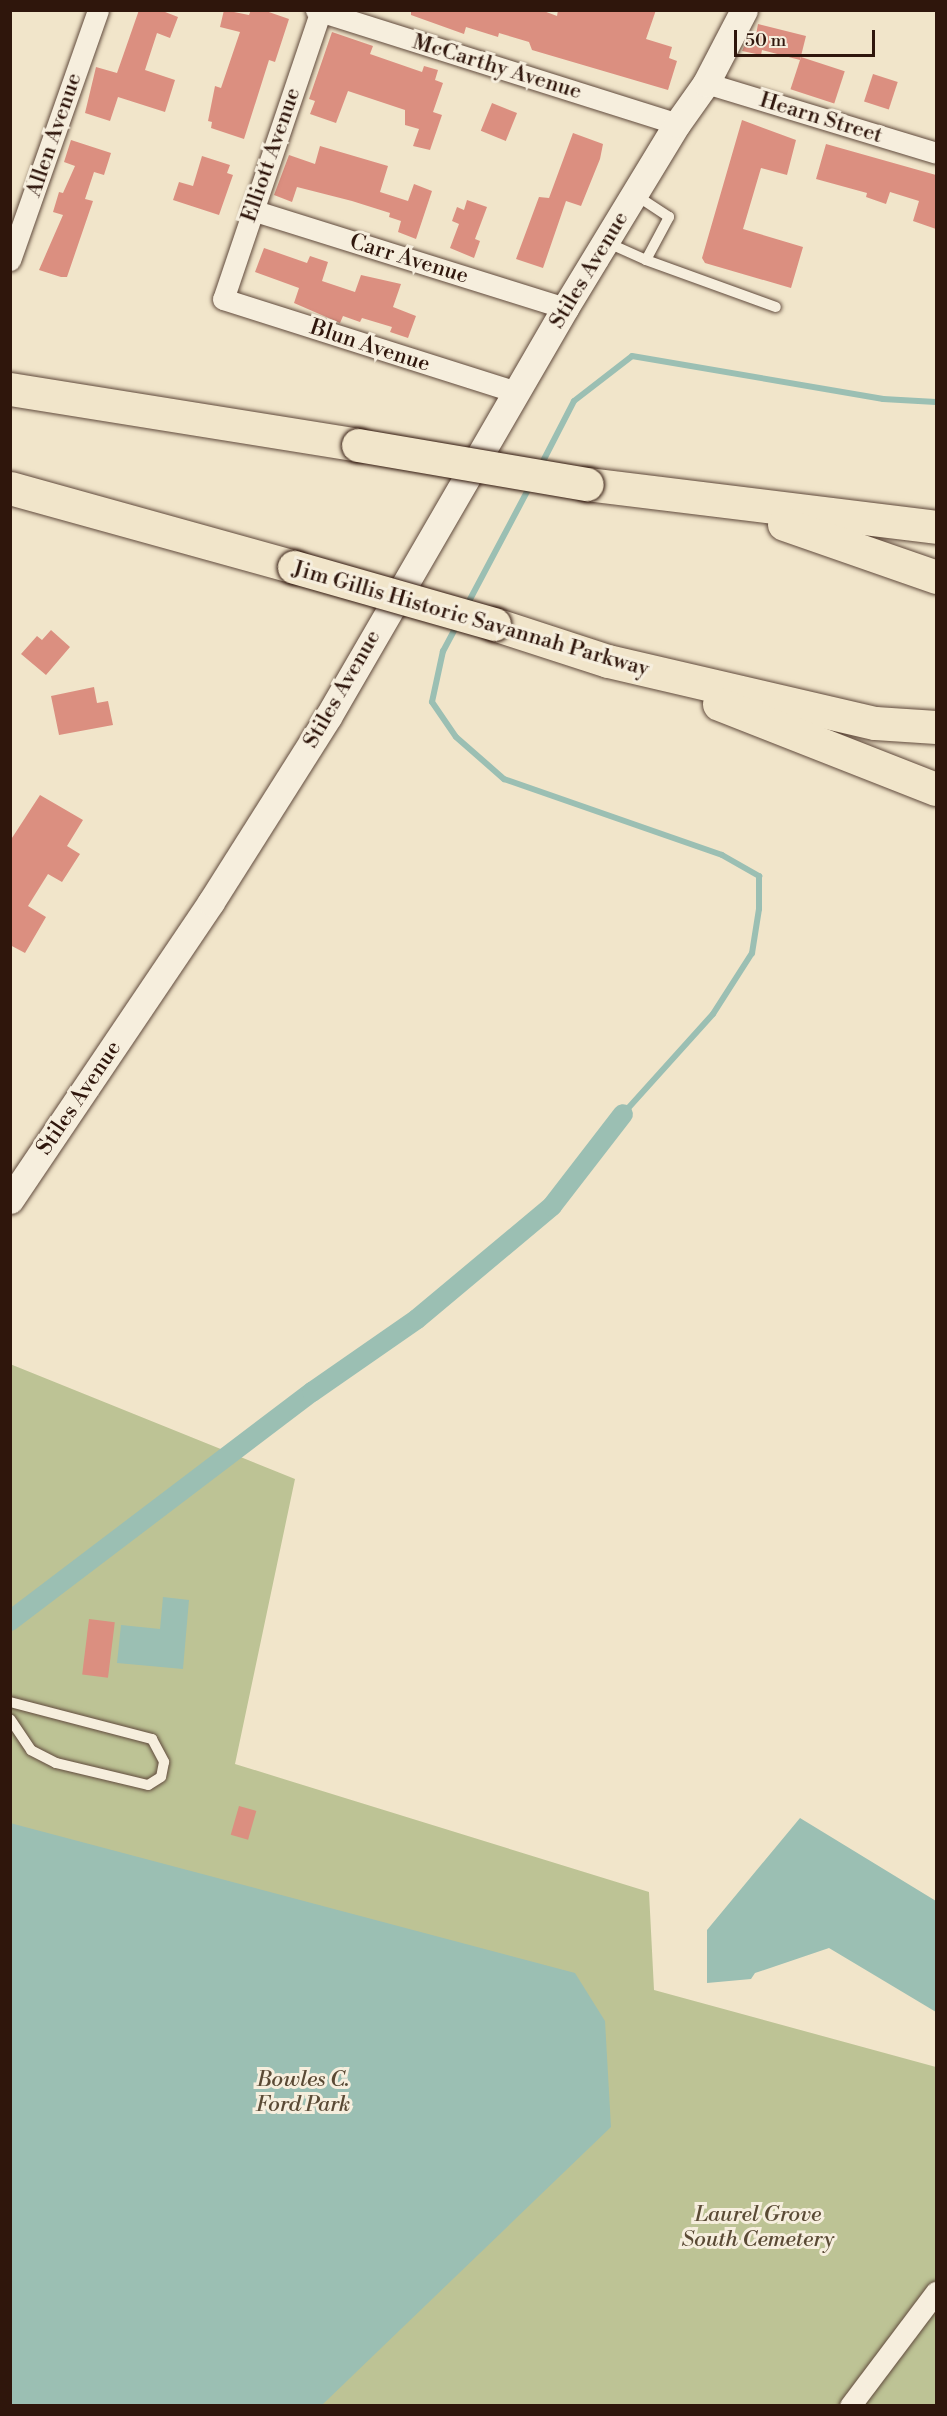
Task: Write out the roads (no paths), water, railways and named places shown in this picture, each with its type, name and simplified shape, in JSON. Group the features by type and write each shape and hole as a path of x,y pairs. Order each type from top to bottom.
{"highway":[{"path":"10,389 358,444 587,484 725,504 936,527"},
{"name":"Jim Gillis Historic Savannah Parkway","path":"10,488 494,624 608,661 875,723 936,727"},
{"path":"725,504 936,577"},
{"path":"608,661 936,789"}],"street":[{"name":"Allen Avenue","path":"10,260 98,10"},
{"name":"Stiles Avenue","path":"10,1200 211,902 328,717 565,308 677,124 706,83 744,10"},
{"name":"McCarthy Avenue","path":"319,11 677,124"},
{"name":"Elliott Avenue","path":"223,299 319,11"},
{"name":"Hearn Street","path":"706,83 936,153"},
{"name":"Carr Avenue","path":"252,210 565,308"},
{"name":"Blun Avenue","path":"223,299 517,392"},
{"path":"850,2406 936,2292"}],"lane":[{"path":"634,194 669,217 646,260"},
{"path":"606,242 646,260 776,307"},
{"path":"10,1702 152,1739 164,1762 161,1777 148,1785 57,1763 31,1750 10,1719"}],"water":[{"path":"163,1597 189,1600 183,1669 117,1663 121,1625 160,1629"},
{"path":"800,1818 936,1901 936,2012 829,1948 755,1973 751,1979 707,1983 707,1930"},
{"path":"10,1823 575,1973 605,2021 611,2127 322,2405 11,2405"}],"waterway":[{"path":"540,467 574,401 632,356 883,399 936,402"},
{"path":"467,605 531,484"},
{"path":"457,625 443,651 432,702 456,737 504,779 722,855 759,876 759,909 752,953 713,1014 623,1114"},
{"path":"10,1621 312,1392 417,1319 552,1206 623,1114"}],"park label":[{"name":"Bowles C. Ford Park","path":"303,2092"},
{"name":"Laurel Grove South Cemetery","path":"758,2226"}]}
